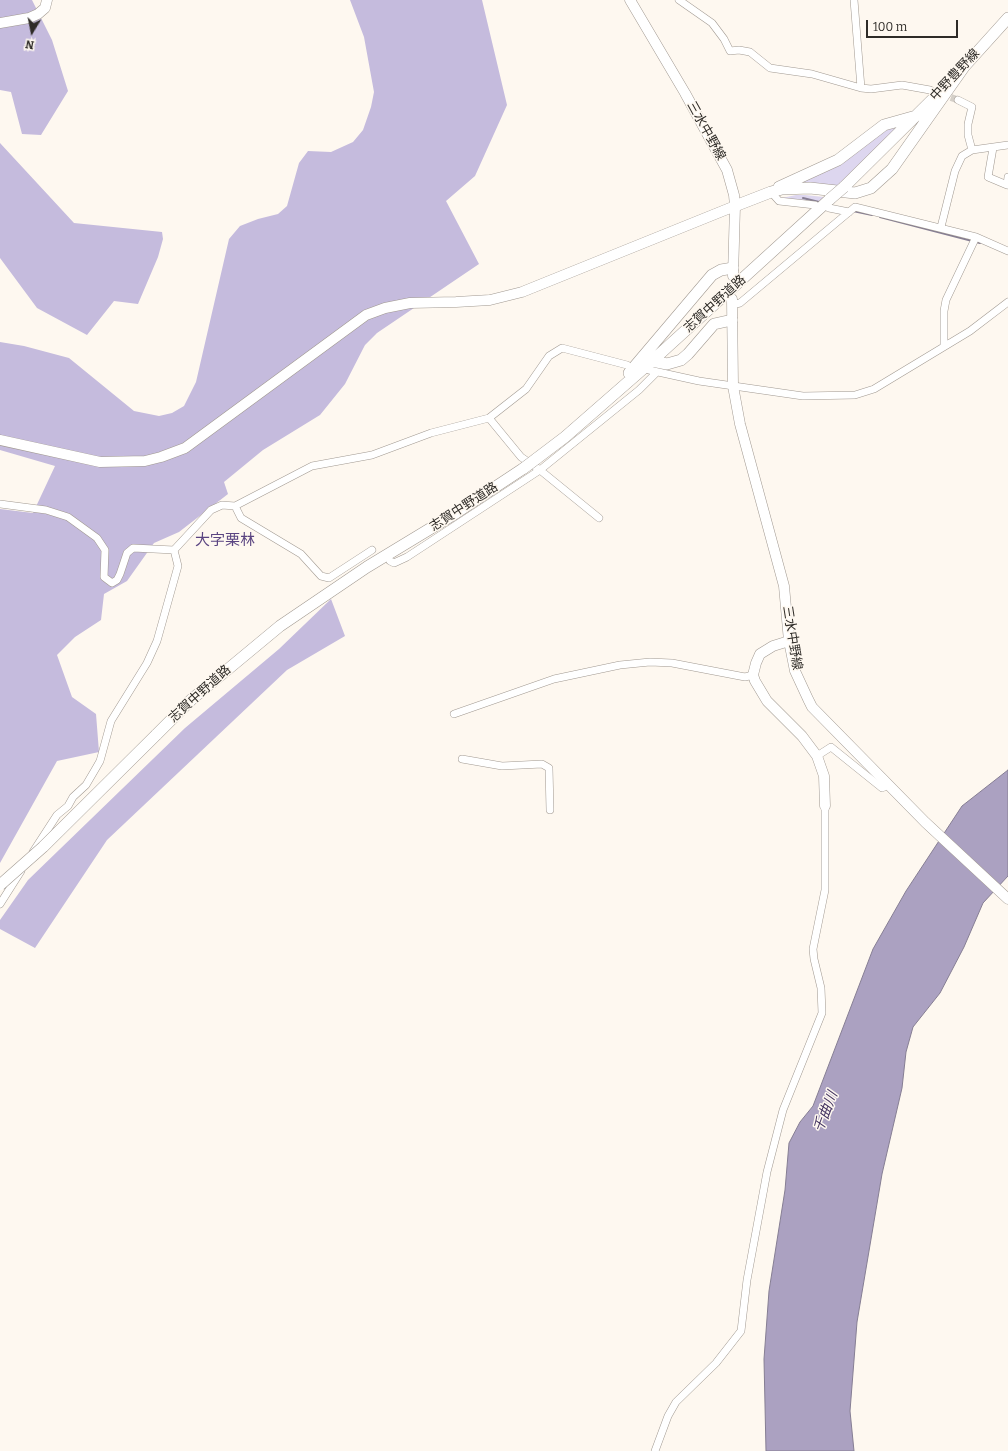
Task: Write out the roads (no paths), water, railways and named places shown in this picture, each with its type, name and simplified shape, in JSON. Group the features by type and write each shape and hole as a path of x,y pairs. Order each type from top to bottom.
{"main road":[{"name":"中野豊野線","path":"918,115 1008,18"},
{"path":"771,192 801,188 855,194 877,184 908,147 966,64"},
{"path":"735,206 771,192 791,180 838,160 884,125 918,115"},
{"name":"志賀中野道路","path":"0,886 43,847 192,699 280,626 368,567 456,513 524,468 538,464 565,437 604,403 653,367 830,203 844,187 918,115"},
{"path":"604,403 707,280 716,272 733,272"},
{"path":"653,367 681,360 714,324 732,320"}],"street":[{"path":"0,23 28,18 38,14 45,8 47,0"},
{"name":"三水中野線","path":"630,0 685,92 727,170 734,195 735,206 733,272"},
{"path":"679,0 712,23 724,39 730,51 739,50 750,52 770,68 812,74 860,88 871,89 902,85 930,90"},
{"path":"854,0 860,88"},
{"path":"958,100 972,107 968,124 968,135 972,150"},
{"path":"941,227 955,171 962,156 972,150 1008,145"},
{"path":"993,148 988,177 1007,184 1008,177"},
{"path":"771,192 779,201 815,204"},
{"path":"830,203 850,211"},
{"path":"0,440 100,462 145,461 161,457 185,448 366,316 385,308 410,302 490,300 522,292 735,206"},
{"path":"732,302 740,303 850,211 859,207 976,236 1008,251"},
{"path":"944,346 944,311 946,300 976,236"},
{"name":"三水中野線","path":"732,302 733,386 740,424 784,586 795,671 812,706 925,822 1008,899"},
{"path":"390,561 394,563 407,556 538,464 639,390 653,367 733,386 804,396 855,395 874,389 970,331 1008,302"},
{"path":"174,550 211,510 222,505 235,506 312,466 372,455 431,433 489,418 526,389 548,356 562,348 627,365"},
{"path":"489,418 521,457 538,464 599,518"},
{"path":"0,504 46,510 68,517 97,538 105,550 104,577 112,583 117,580 120,574 125,555 133,548 174,550"},
{"path":"235,506 241,518 301,554 321,576 329,578 372,550"},
{"path":"0,904 45,832 57,815 68,806 73,797 86,785 100,761 110,721 147,663 157,641 178,566 174,550"},
{"path":"655,1451 668,1416 676,1402 716,1363 741,1331 747,1280 767,1172 783,1110 822,1013 821,988 813,949 825,890 824,776 817,756 802,736 768,701 755,681 753,675 760,654 773,646 790,641"},
{"path":"454,714 554,679 620,665 650,662 672,663 745,677 753,675"},
{"path":"817,756 830,747 882,788 888,785"},
{"path":"462,759 502,766 542,764 549,768 550,810"}],"water":[{"name":"千曲川","path":"1008,770 1008,876 983,903 964,947 940,993 913,1027 906,1052 902,1088 882,1174 857,1322 850,1411 854,1451 766,1451 764,1359 769,1291 785,1190 789,1143 800,1122 813,1106 873,949 906,891 962,806"}],"waterway":[{"path":"803,198 819,202"},
{"path":"853,211 872,215"},
{"path":"880,217 980,243"}],"tunnel":[{"path":"941,94 958,100"}],"district":[{"name":"大字栗林","path":"225,541"}]}
